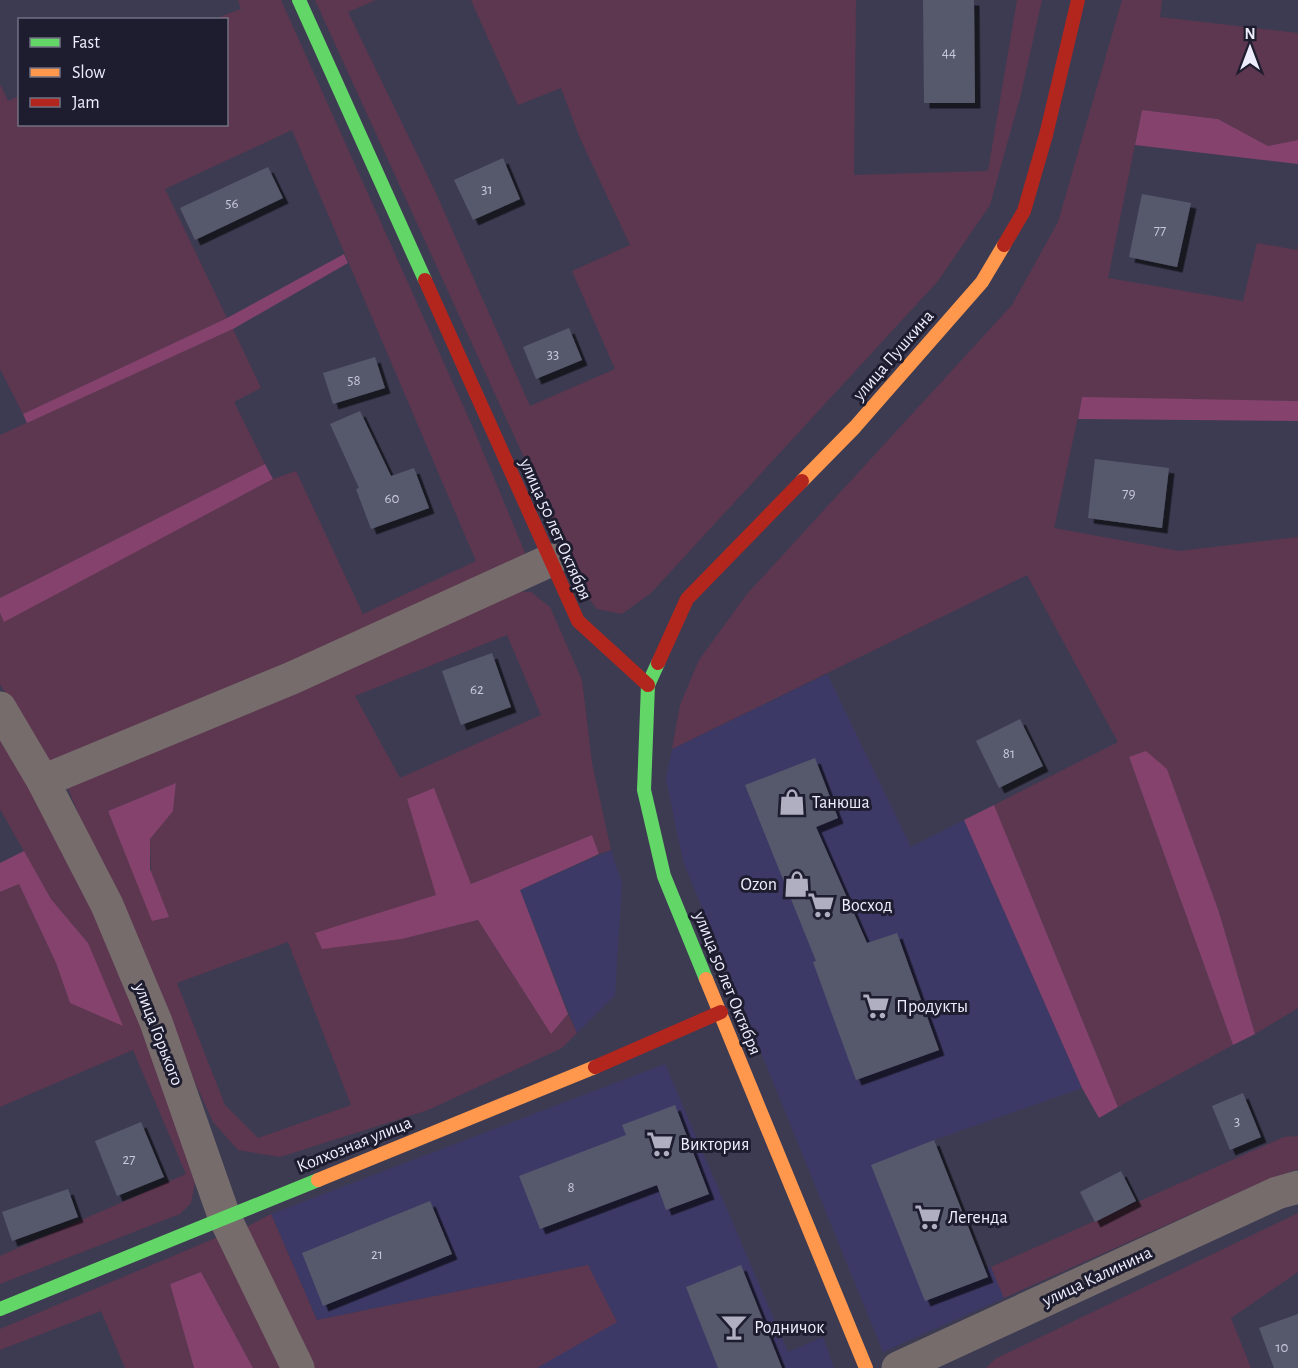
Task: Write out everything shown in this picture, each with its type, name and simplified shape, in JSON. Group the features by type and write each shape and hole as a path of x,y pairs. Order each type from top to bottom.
{"street":[{"name":"улица 50 лет Октября","path":"299,0 578,621 648,685 644,790 664,876 866,1368"},
{"name":"улица Пушкина","path":"648,685 687,599 855,427 982,282 1024,211 1046,135 1078,0"},
{"path":"43,781 292,678 551,560"},
{"name":"улица Горького","path":"0,708 43,781 107,905 147,1000 224,1216 298,1368"},
{"name":"Колхозная улица","path":"0,1309 224,1216 662,1040 721,1012"},
{"name":"улица Калинина","path":"898,1368 1277,1194 1298,1187"}],"shaded area":[{"path":"238,0 281,0 474,430 528,560 52,770 0,684 0,613 4,621 273,479 296,471 363,614 476,561 292,130 165,189 227,318 23,414 0,369 0,84 8,101 18,96 18,126 228,126 228,18 217,18 241,9"},
{"path":"315,0 376,0 348,12 435,191 530,406 615,369 572,271 630,245 579,136 561,88 518,105 471,0 856,0 854,175 988,171 1017,0 1042,0 1021,94 990,205 938,281 651,593 622,614 597,609 579,586 538,488"},
{"path":"1122,0 1162,0 1160,17 1298,33 1298,140 1268,146 1218,119 1142,110 1108,278 1243,301 1257,243 1297,250 1298,244 1298,401 1082,398 1054,528 1179,551 1298,537 1298,1008 1255,1034 1219,912 1167,769 1129,757 1233,1045 1118,1107 994,805 1118,742 1027,575 672,749 680,705 699,660 747,594 1012,305 1058,222"},
{"path":"1142,110 1218,119 1268,146 1298,140 1298,164 1135,145"},
{"path":"344,254 348,263 233,329 27,423 23,414 227,318"},
{"path":"233,329 261,388 234,402 265,464 0,598 0,435"},
{"path":"1082,397 1298,401 1298,421 1078,419"},
{"path":"265,464 273,479 4,622 0,613 0,598"},
{"path":"502,590 531,592 550,607 582,680 592,763 611,850 599,854 592,835 471,884 434,789 407,799 437,895 315,934 402,939 478,920 551,1034 568,1014 577,1033 562,1048 428,1110 280,1157 238,1150 213,1122 131,941 67,786","holes":["507,635 541,715 400,778 355,696","176,783 173,810 150,839 153,921 108,811","288,942 351,1105 258,1138 225,1105 177,983"]},
{"path":"827,674 911,847 964,820 1082,1088 934,1140 986,1269 991,1267 1004,1298 883,1352 683,861 666,779 672,749"},
{"path":"0,730 74,870 134,1003 195,1182 191,1203 180,1214 0,1284 0,1256 186,1174 133,1050 0,1107 0,892 19,884 56,963 70,1003 88,943 51,899 0,809"},
{"path":"1146,751 1167,769 1219,912 1255,1034 1233,1045 1129,757"},
{"path":"176,783 173,811 150,839 150,869 169,917 152,921 108,811"},
{"path":"434,788 471,884 592,835 599,854 520,890 568,1014 551,1034 478,920 402,939 322,949 315,933 436,895 407,799"},
{"path":"994,805 1118,1107 1099,1118 1082,1088 964,820"},
{"path":"611,850 622,883 615,995 577,1033 520,890"},
{"path":"24,851 51,899 88,943 123,1026 70,1003 56,963 19,884 0,892 0,863"},
{"path":"665,1064 788,1352 823,1337 834,1368 537,1368 588,1265 317,1320 271,1214"},
{"path":"1298,1136 1298,1169 1262,1182 1004,1298 991,1267 1284,1137"},
{"path":"1298,1213 1298,1272 1231,1318 1251,1368 986,1368 995,1359"},
{"path":"271,1214 317,1320 588,1265 617,1322 537,1368 308,1368 239,1231"},
{"path":"218,1237 286,1368 253,1368 201,1272 170,1284 194,1368 125,1368 101,1311 0,1350 0,1329"},
{"path":"201,1272 253,1368 194,1368 170,1284"}],"building":[{"path":"923,0 974,0 975,103 924,103"},
{"path":"503,158 520,199 473,220 454,180"},
{"path":"268,167 283,198 195,240 180,208"},
{"path":"1142,194 1191,203 1177,267 1129,257"},
{"path":"569,328 582,360 536,379 523,347"},
{"path":"375,357 385,388 333,404 323,373"},
{"path":"360,411 391,476 414,468 429,508 371,529 356,489 359,488 330,424"},
{"path":"1095,459 1169,468 1162,528 1088,518"},
{"path":"492,653 511,707 461,725 442,671"},
{"path":"1020,719 1043,766 999,788 976,741"},
{"path":"815,758 838,818 816,827 867,943 897,933 939,1050 856,1080 813,962 816,961 745,785"},
{"path":"1243,1093 1261,1137 1230,1150 1212,1106"},
{"path":"675,1105 709,1194 666,1210 657,1185 540,1229 519,1176 626,1135 622,1125"},
{"path":"141,1122 164,1177 117,1196 95,1141"},
{"name":"Легенда","path":"934,1140 988,1277 925,1301 871,1165"},
{"path":"1121,1171 1136,1201 1095,1222 1080,1192"},
{"path":"68,1189 78,1217 12,1241 2,1212"},
{"path":"430,1201 452,1254 323,1306 302,1253"},
{"name":"Родничок","path":"741,1265 782,1368 718,1368 686,1287"},
{"path":"1298,1314 1298,1368 1274,1368 1259,1328"}],"traffic: fast":[{"path":"299,0 425,280"},
{"path":"658,663 648,685 644,790 664,876 706,979"},
{"path":"0,1309 318,1180"}],"traffic: slow":[{"path":"802,481 855,427 982,282 1004,245"},
{"path":"706,979 866,1368"},
{"path":"318,1180 595,1067"}],"traffic: jam":[{"path":"1004,245 1024,211 1046,135 1078,0"},
{"path":"425,280 578,621 648,685"},
{"path":"658,663 687,599 802,481"},
{"path":"595,1067 721,1012"}],"place":[{"name":"Танюша","path":"792,802"},
{"name":"Ozon","path":"797,884"},
{"name":"Восход","path":"821,905"},
{"name":"Продукты","path":"876,1006"},
{"name":"Виктория","path":"660,1144"},
{"name":"Легенда","path":"928,1217"},
{"name":"Родничок","path":"734,1327"}]}
